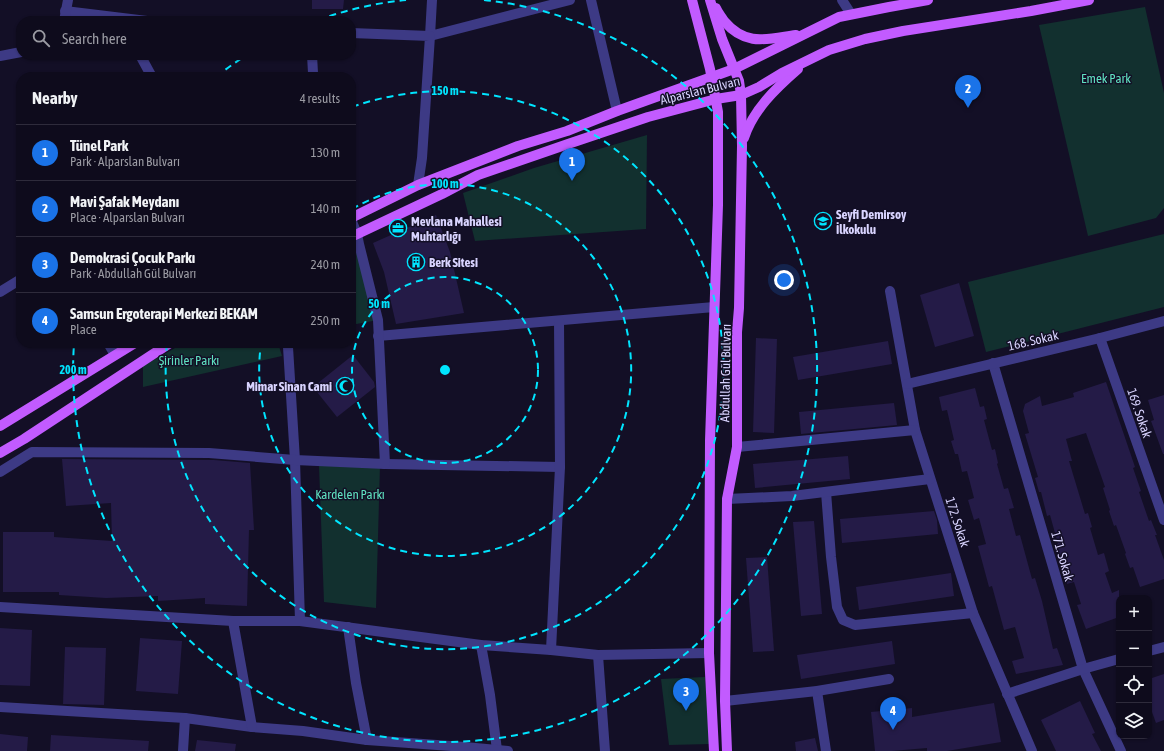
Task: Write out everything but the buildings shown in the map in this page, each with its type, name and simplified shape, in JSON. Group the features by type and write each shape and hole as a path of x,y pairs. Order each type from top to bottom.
{"main road":[{"name":"Abdullah Gül Bulvarı","path":"692,0 712,77 718,112 718,206 710,441 708,653 714,751"},
{"name":"Abdullah Gül Bulvarı","path":"711,0 722,39 739,81 741,95 742,146 737,447 727,499 725,701 727,751"},
{"path":"711,0 729,26 746,38 765,39 804,34"},
{"name":"Alparslan Bulvarı","path":"356,216 418,185 518,146 567,131 734,68 839,17 928,0"},
{"name":"Alparslan Bulvarı","path":"356,235 478,175 648,117 716,99 741,95 829,50 865,39 903,31 1031,11 1089,0"},
{"path":"742,146 753,118 790,76 808,60"},
{"path":"0,426 127,348"},
{"path":"0,453 24,439 162,348"}],"street":[{"path":"65,16 68,0"},
{"path":"418,185 422,158 432,0"},
{"path":"356,33 430,36 570,0"},
{"path":"590,0 617,111"},
{"path":"842,0 851,14"},
{"path":"0,56 16,53"},
{"path":"143,60 149,72"},
{"path":"312,60 313,72"},
{"path":"356,239 359,244 378,320 385,464"},
{"path":"0,292 16,282"},
{"name":"172. Sokak","path":"890,292 915,430 930,479 973,613 1032,751"},
{"path":"378,336 714,307"},
{"path":"551,650 560,466 559,321"},
{"name":"168. Sokak","path":"907,384 1100,338 1164,321"},
{"name":"169. Sokak","path":"1100,338 1164,520"},
{"path":"111,348 115,355"},
{"path":"288,348 295,460 300,621"},
{"name":"171. Sokak","path":"993,363 1083,669 1121,751"},
{"path":"737,447 915,430"},
{"path":"24,439 32,452"},
{"path":"0,472 32,452 209,453 295,460 385,464 560,466"},
{"path":"727,499 792,496 930,479"},
{"path":"826,492 831,557 837,607 843,620 855,625 973,613"},
{"path":"0,607 233,621 300,621 348,626 481,645 598,655 708,653"},
{"path":"233,621 252,727"},
{"path":"348,626 356,683 367,740"},
{"path":"481,645 498,750"},
{"path":"1152,650 1164,647"},
{"path":"598,655 605,751"},
{"path":"1007,694 1116,660"},
{"path":"725,701 817,692 889,679"},
{"path":"817,692 826,751"},
{"path":"0,707 185,718 252,727 303,731 367,740 508,751"},
{"path":"183,751 185,718"}],"green space":[{"name":"Emek Park","path":"1145,7 1164,93 1164,208 1156,218 1088,236 1039,25"},
{"path":"647,135 646,229 475,241 463,193 534,168"},
{"path":"1164,234 1164,307 986,352 968,282"},
{"path":"359,244 378,320 356,324 356,246"},
{"name":"Şirinler Parkı","path":"175,348 280,348 282,356 143,387 143,366"},
{"name":"Kardelen Parkı","path":"319,465 380,465 376,608 324,602"},
{"path":"705,677 710,744 669,745 661,679"}],"place":[{"name":"Mavi Şafak Meydanı","path":"968,108"},
{"name":"Tünel Park","path":"572,181"},
{"name":"Seyfi Demirsoy İlkokulu","path":"823,221"},
{"name":"Mevlana Mahallesi Muhtarlığı","path":"398,228"},
{"name":"Berk Sitesi","path":"416,262"},
{"name":"Mimar Sinan Cami","path":"345,386"},
{"name":"Demokrasi Çocuk Parkı","path":"686,711"},
{"name":"Samsun Ergoterapi Merkezi BEKAM","path":"893,730"}]}
